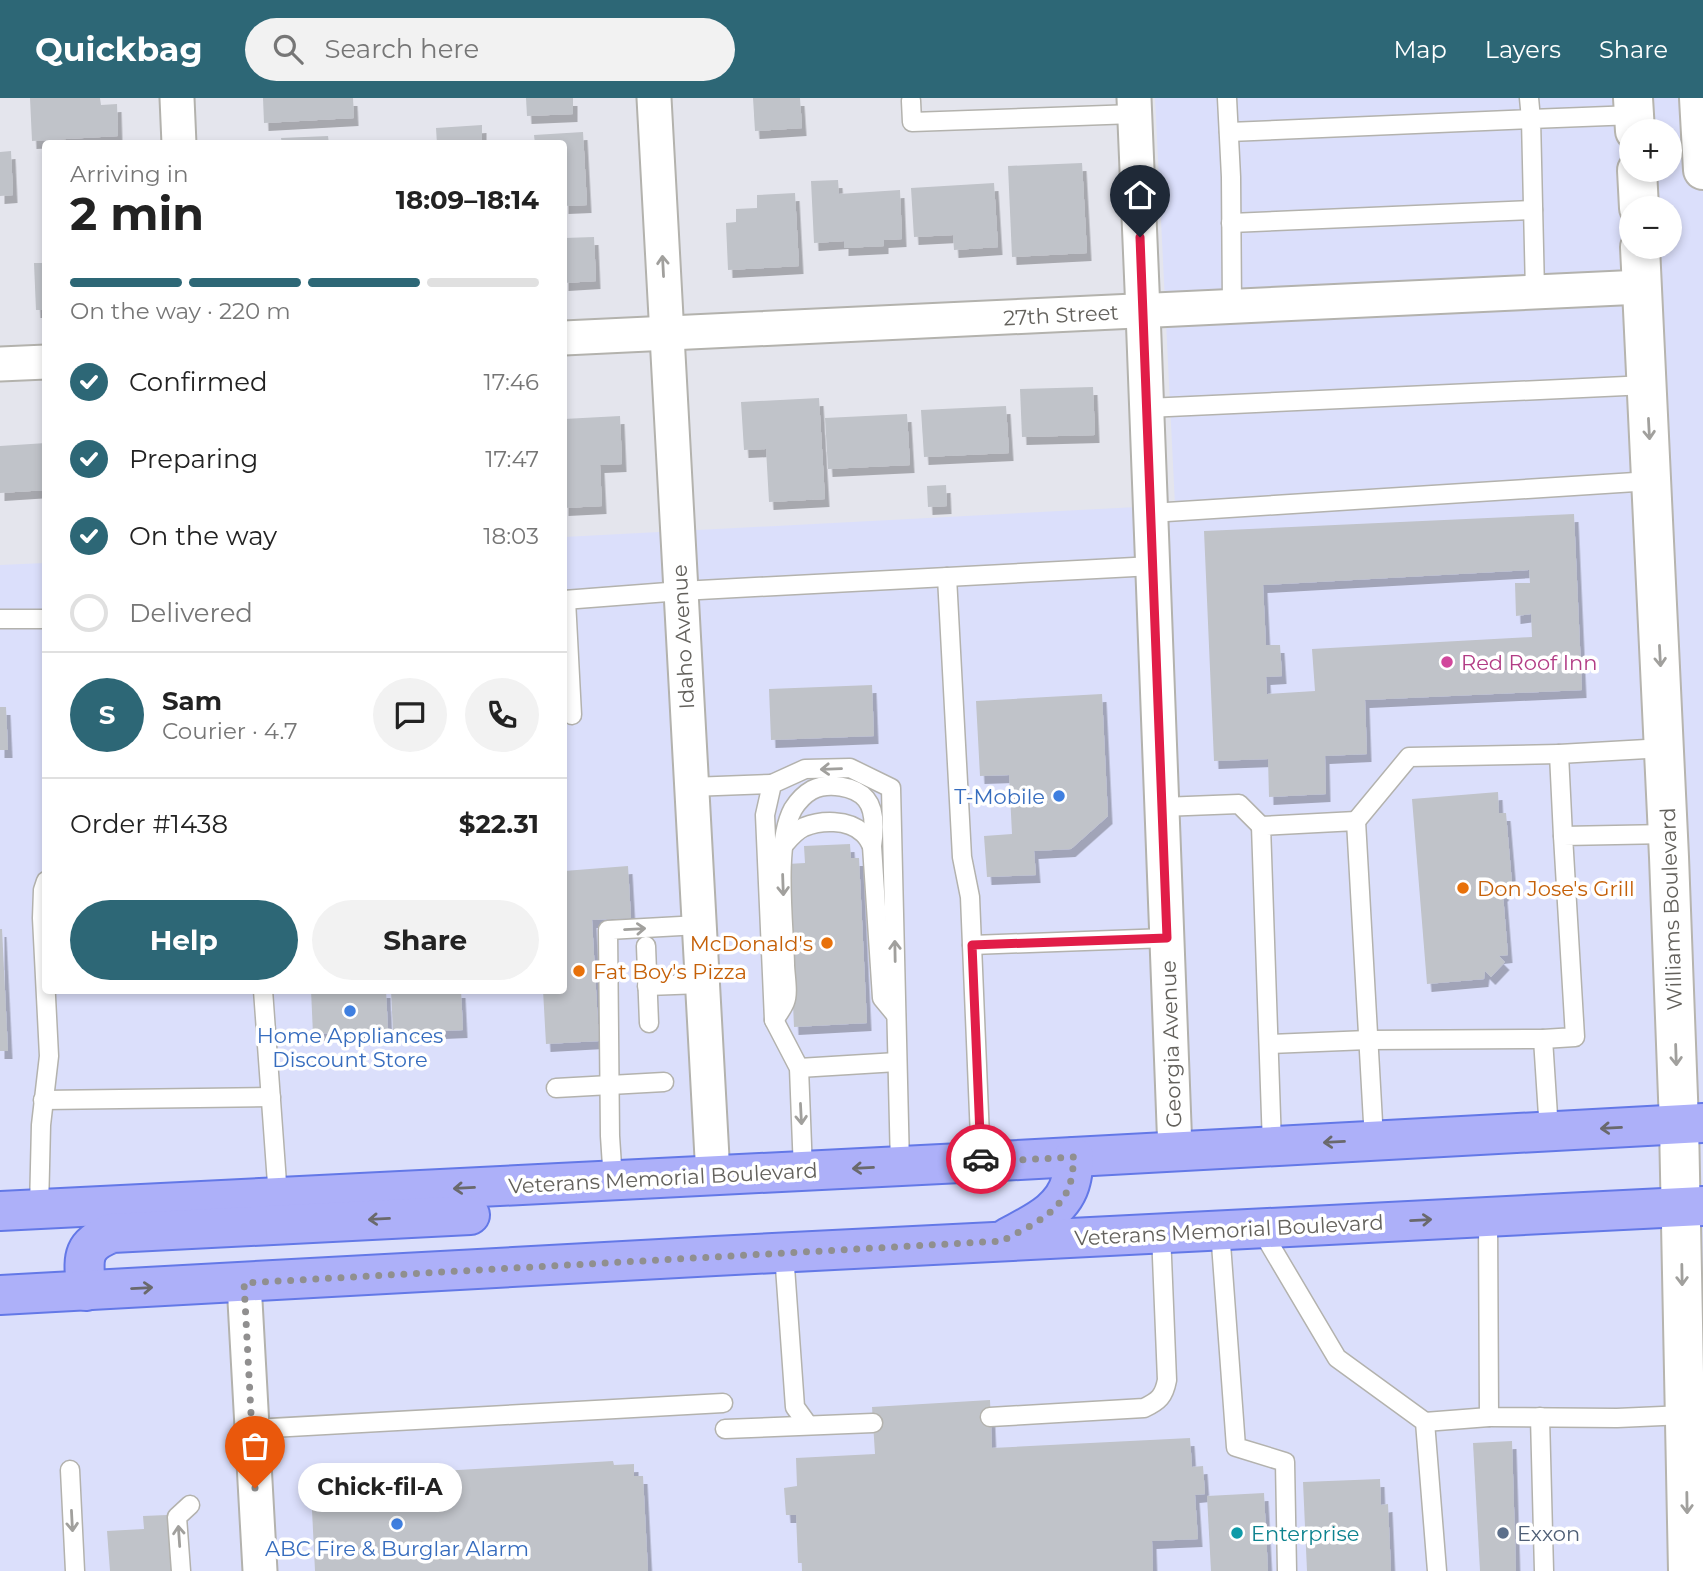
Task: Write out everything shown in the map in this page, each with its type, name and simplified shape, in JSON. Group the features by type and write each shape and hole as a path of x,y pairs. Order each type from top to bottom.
{"main road":[{"path":"1699,98 1703,170"},
{"name":"Williams Boulevard","path":"1641,259 1668,834 1691,1123 1685,1415 1688,1571"},
{"name":"Veterans Memorial Boulevard","path":"0,1211 713,1176 1691,1123"},
{"path":"1002,1241 1046,1216 1061,1201 1071,1182 1074,1157"},
{"path":"86,1290 84,1265 87,1250 97,1239 112,1233 565,1210 713,1176"},
{"name":"Veterans Memorial Boulevard","path":"0,1295 1691,1207"}],"street":[{"path":"177,98 179,140"},
{"name":"Idaho Avenue","path":"654,98 713,1176"},
{"name":"Georgia Avenue","path":"1134,106 1175,1151"},
{"name":"27th Street","path":"567,338 1642,287"},
{"path":"0,364 42,362"},
{"path":"244,1283 260,1571"}],"lane":[{"path":"1227,98 1232,307"},
{"path":"1529,98 1535,292"},
{"path":"911,101 912,121 1134,106"},
{"path":"1229,132 1634,115"},
{"path":"1231,223 1533,210"},
{"path":"1147,408 1647,384"},
{"path":"1151,513 1651,481"},
{"path":"567,600 681,591 1153,566"},
{"path":"947,577 962,857 970,897 981,1162"},
{"path":"0,619 42,619"},
{"path":"567,633 572,715"},
{"path":"1374,1140 1356,821 1409,757 1559,754 1664,748"},
{"path":"1269,1044 1574,1037 1559,754"},
{"path":"691,787 772,784 805,769 850,768 891,788 900,1166"},
{"path":"772,784 765,815 774,1020 799,1068 803,1171"},
{"path":"774,1020 786,1000 783,846 792,813 801,798 814,789 831,787 852,788 867,800 872,811 882,998 896,1015"},
{"path":"1162,807 1239,804 1261,826 1272,1145"},
{"path":"1261,826 1356,821"},
{"path":"783,846 791,836 805,827 829,822 848,823 863,833 872,846"},
{"path":"1563,836 1668,834"},
{"path":"613,1181 610,1136 608,930 699,925"},
{"path":"972,945 1167,938"},
{"path":"646,946 649,1023"},
{"path":"648,986 702,984"},
{"path":"39,1209 43,1100 49,1056 46,994"},
{"path":"263,994 278,1197"},
{"path":"1543,1039 1549,1131"},
{"path":"799,1068 897,1062"},
{"path":"556,1088 664,1082"},
{"path":"43,1100 271,1097"},
{"path":"1488,1217 1489,1418"},
{"path":"1260,1228 1337,1358 1425,1422 1489,1418 1685,1415"},
{"path":"1220,1230 1236,1447 1285,1462 1287,1571"},
{"path":"990,1417 1144,1408 1155,1403 1164,1391 1167,1380 1161,1233"},
{"path":"784,1253 795,1407 808,1425"},
{"path":"252,1429 723,1403"},
{"path":"1540,1418 1544,1571"},
{"path":"1425,1422 1437,1571"},
{"path":"725,1429 873,1423"},
{"path":"70,1470 75,1571"},
{"path":"181,1571 177,1517 190,1505"}],"shaded area":[{"path":"1155,98 1703,98 1703,1571 0,1571 0,565 42,563 42,994 567,994 567,537 1175,505"}],"building":[{"path":"30,98 100,98 101,105 117,104 118,136 32,141"},
{"path":"263,98 353,98 354,118 264,123"},
{"path":"526,98 573,98 573,114 527,116"},
{"path":"753,98 800,98 802,128 755,131"},
{"path":"482,125 482,140 437,140 436,128"},
{"path":"583,132 587,205 567,206 567,140 535,140 534,135"},
{"path":"328,136 328,140 281,140"},
{"path":"11,151 13,195 0,196 0,152"},
{"path":"1082,163 1087,253 1012,257 1008,166"},
{"path":"838,180 839,194 900,190 902,239 884,240 884,246 844,248 844,241 814,243 811,181"},
{"path":"994,183 998,247 954,250 953,235 914,237 911,188"},
{"path":"795,193 799,266 728,270 726,223 736,222 736,209 757,208 757,195"},
{"path":"594,237 596,281 567,283 567,238"},
{"path":"34,263 42,263 42,310 36,310"},
{"path":"1093,387 1095,435 1022,437 1020,389"},
{"path":"819,398 825,499 769,502 766,449 744,450 741,402"},
{"path":"1006,406 1009,453 924,457 921,410"},
{"path":"907,414 910,465 828,469 825,418"},
{"path":"620,416 622,464 600,465 602,506 567,508 567,419"},
{"path":"42,443 42,490 0,493 0,446"},
{"path":"946,485 947,506 928,507 927,486"},
{"name":"Red Roof Inn","path":"1574,514 1582,690 1365,700 1367,754 1325,756 1326,794 1269,797 1268,759 1214,761 1204,531","holes":["1529,570 1530,583 1515,583 1516,616 1531,614 1532,637 1312,649 1315,691 1267,694 1266,677 1282,676 1280,645 1266,645 1263,585"]},
{"path":"872,685 874,736 771,740 769,689"},
{"name":"T-Mobile","path":"1102,694 1108,816 1071,849 1034,851 1036,875 987,877 984,836 1012,834 1009,775 980,776 976,701"},
{"path":"0,707 6,707 8,750 0,750"},
{"name":"Don Jose's Grill","path":"1498,792 1499,813 1506,813 1512,883 1503,894 1508,955 1499,956 1505,962 1491,977 1485,971 1484,979 1427,984 1412,799"},
{"name":"McDonald's","path":"850,844 851,858 859,858 867,1023 794,1027 787,864 805,863 804,846"},
{"name":"Fat Boy's Pizza","path":"628,866 631,918 592,920 599,1041 546,1044 543,994 567,994 567,871"},
{"path":"2,929 8,1051 0,1051"},
{"name":"Home Appliances Discount Store","path":"311,994 386,994 388,1031 313,1034"},
{"path":"391,994 461,994 463,1030 393,1033"},
{"path":"990,1400 992,1448 1190,1438 1192,1467 1203,1466 1205,1494 1195,1495 1198,1539 1152,1541 1153,1571 802,1571 802,1563 798,1563 796,1515 786,1515 784,1488 797,1486 796,1458 875,1454 872,1407"},
{"path":"1512,1441 1516,1571 1480,1571 1473,1443"},
{"path":"613,1461 614,1465 634,1464 634,1476 643,1476 648,1571 315,1571 311,1490 317,1490 317,1479 375,1473 377,1469 402,1468 406,1473"},
{"path":"1380,1479 1381,1505 1388,1504 1391,1571 1307,1571 1303,1482"},
{"name":"Enterprise","path":"1264,1493 1268,1571 1211,1571 1207,1496"},
{"path":"167,1515 171,1571 110,1571 107,1531 144,1529 143,1516"}],"way so far":[{"path":"255,1488 244,1283 1002,1241 1046,1216 1061,1201 1071,1182 1074,1157 981,1162 981,1159"}],"place":[{"name":"Red Roof Inn","path":"1447,662"},
{"name":"T-Mobile","path":"1059,796"},
{"name":"Don Jose's Grill","path":"1463,888"},
{"name":"McDonald's","path":"827,943"},
{"name":"Fat Boy's Pizza","path":"579,971"},
{"name":"Home Appliances Discount Store","path":"350,1011"},
{"name":"Chick-fil-A","path":"255,1488"},
{"name":"ABC Fire & Burglar Alarm","path":"397,1524"},
{"name":"Enterprise","path":"1237,1533"},
{"name":"Exxon","path":"1503,1533"}],"route":[{"path":"981,1159 972,945 1167,938 1140,237"}]}
